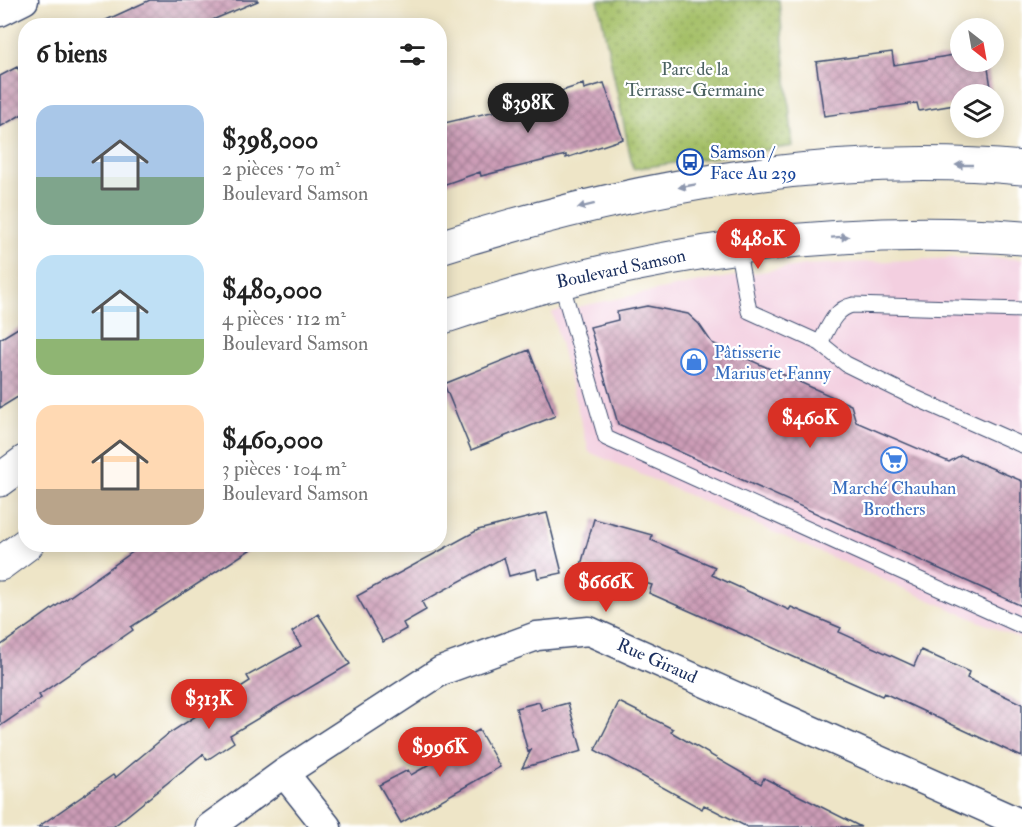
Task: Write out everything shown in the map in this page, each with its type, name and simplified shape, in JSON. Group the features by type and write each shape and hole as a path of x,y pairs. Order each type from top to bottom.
{"street":[{"path":"0,12 24,0"},
{"path":"447,245 591,204 761,175 905,165 1022,168"},
{"name":"Boulevard Samson","path":"447,316 561,282 661,260 737,247 855,236 938,234 1022,238"},
{"path":"0,480 18,467"},
{"path":"0,564 18,551"},
{"name":"Rue Giraud","path":"210,827 284,773 441,671 537,636 589,631 1022,824"},
{"path":"284,773 327,827"}],"lane":[{"path":"737,247 749,311 820,343 846,364 869,376 1022,445"},
{"path":"561,282 606,438 1022,626"},
{"path":"820,343 836,314 841,309 853,305 1022,310"}],"shaded area":[{"path":"973,257 1022,259 1022,640 589,452 552,312 704,281 804,265"}],"green space":[{"name":"Parc de la Terrasse-Germaine","path":"598,0 779,0 793,146 633,169"}],"building":[{"path":"150,0 258,0 217,18 111,18"},
{"path":"892,52 894,65 950,56 950,72 989,72 990,84 950,84 950,106 919,111 917,103 824,116 816,62"},
{"path":"17,67 18,69 18,117 0,127 0,76"},
{"path":"604,83 623,139 566,158 566,155 481,176 480,172 447,184 447,122 547,99 546,96 583,84 584,89"},
{"path":"647,306 688,314 699,324 712,343 851,405 856,422 949,462 961,455 1022,481 1022,606 618,424 590,327 618,320 617,312"},
{"path":"18,328 18,397 0,408 0,339"},
{"path":"529,350 555,416 471,450 447,391 447,383"},
{"path":"547,513 562,573 538,578 536,569 509,576 504,557 422,602 426,610 403,623 406,629 383,642 357,596 438,552 447,552 447,547 478,530"},
{"path":"594,519 652,535 651,540 715,567 712,575 789,610 791,607 841,628 839,632 914,666 921,650 969,672 967,678 1022,704 1022,757 884,693 882,696 649,593 652,585 581,565"},
{"path":"133,552 247,552 131,627 133,630 39,695 41,698 0,726 0,646"},
{"path":"318,614 350,664 230,735 234,742 207,760 203,754 113,827 38,827 113,775 115,778 168,734 250,681 247,676 301,646 292,632"},
{"path":"539,702 542,710 568,703 582,751 522,768 531,750 528,752 516,708"},
{"path":"619,702 673,729 671,732 761,784 764,778 861,827 747,827 704,805 702,809 595,750"},
{"path":"479,730 500,767 401,823 379,785 408,770 411,775 457,749 454,744"}],"place":[{"name":"Samson / Face Au 239","path":"690,162"},
{"name":"Pâtisserie Marius et Fanny","path":"694,362"},
{"name":"Marché Chauhan Brothers","path":"894,460"}]}
